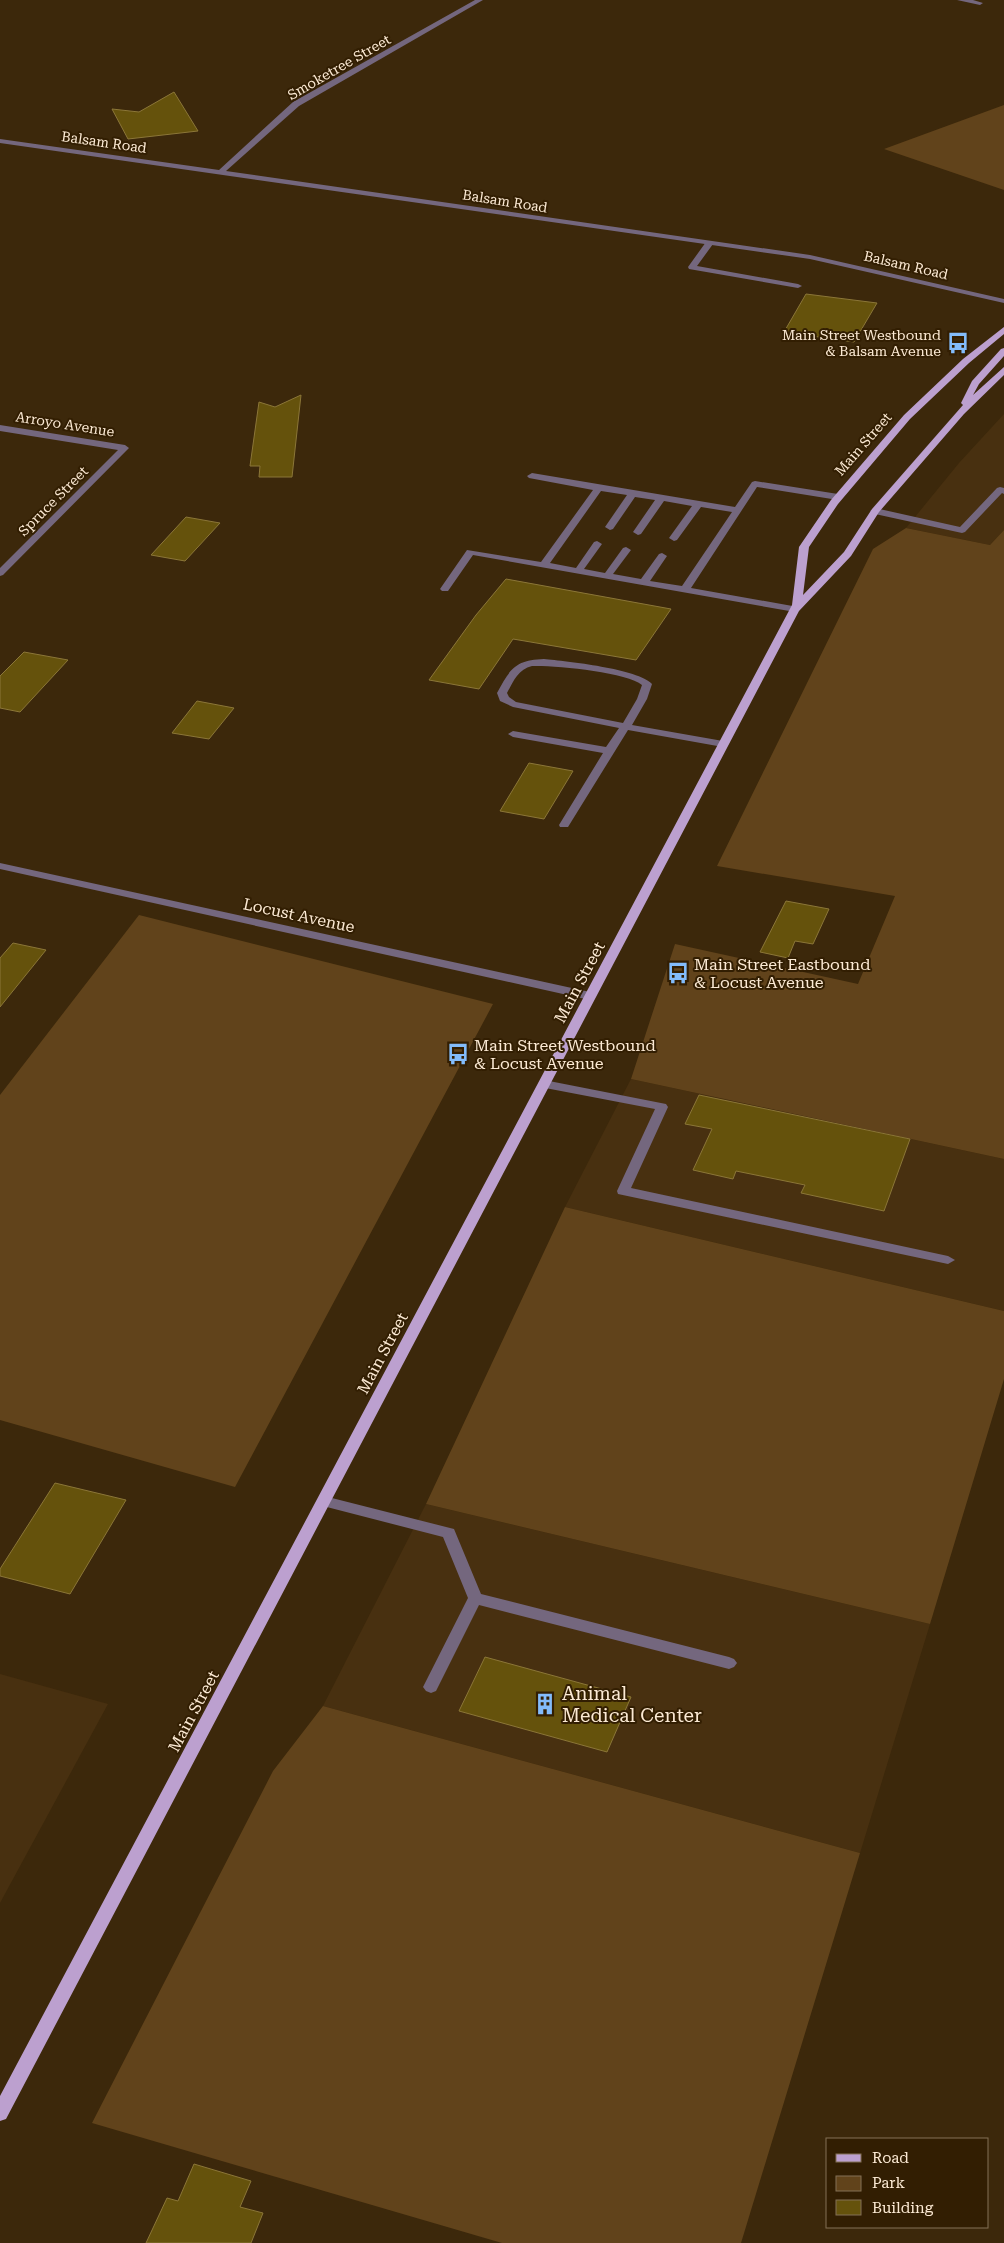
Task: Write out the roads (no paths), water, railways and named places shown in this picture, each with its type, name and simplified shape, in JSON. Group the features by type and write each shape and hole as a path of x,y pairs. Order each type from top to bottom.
{"main road":[{"name":"Main Street","path":"795,609 804,547 838,497 907,417 966,361 1004,330"},
{"path":"961,412 975,383 1004,351"},
{"name":"Main Street","path":"0,2113 590,996 654,879 795,609 848,554 875,512 961,412 1004,370"}],"street":[{"name":"Smoketree Street","path":"222,171 296,104 480,0"},
{"path":"960,0 980,3"},
{"name":"Balsam Road","path":"0,141 222,171 709,244 810,256 1004,301"},
{"path":"709,244 692,267 697,270 798,286"},
{"name":"Arroyo Avenue","path":"0,428 125,448"},
{"name":"Spruce Street","path":"0,573 125,448"},
{"path":"532,476 738,510"},
{"path":"685,589 755,484 838,497"},
{"path":"544,564 599,488"},
{"path":"875,512 962,530 1000,490 1004,490"},
{"path":"610,527 633,493"},
{"path":"638,532 661,498"},
{"path":"674,538 699,504"},
{"path":"579,570 597,544"},
{"path":"608,575 626,550"},
{"path":"445,588 470,552 795,609"},
{"path":"644,582 662,556"},
{"path":"564,825 610,751 625,726 645,693 646,684 641,679 534,662 517,669 502,693 504,699 513,704 625,726 723,744"},
{"path":"513,734 610,751"},
{"name":"Locust Avenue","path":"0,866 590,996"},
{"path":"544,1084 662,1107 623,1191 948,1260"},
{"path":"324,1501 450,1533 474,1598 431,1687"},
{"path":"474,1598 729,1663"}],"place":[{"name":"Main Street Westbound & Balsam Avenue","path":"958,343"},
{"name":"Main Street Eastbound & Locust Avenue","path":"678,973"},
{"name":"Main Street Westbound & Locust Avenue","path":"458,1054"},
{"name":"Animal Medical Center","path":"545,1704"}]}
